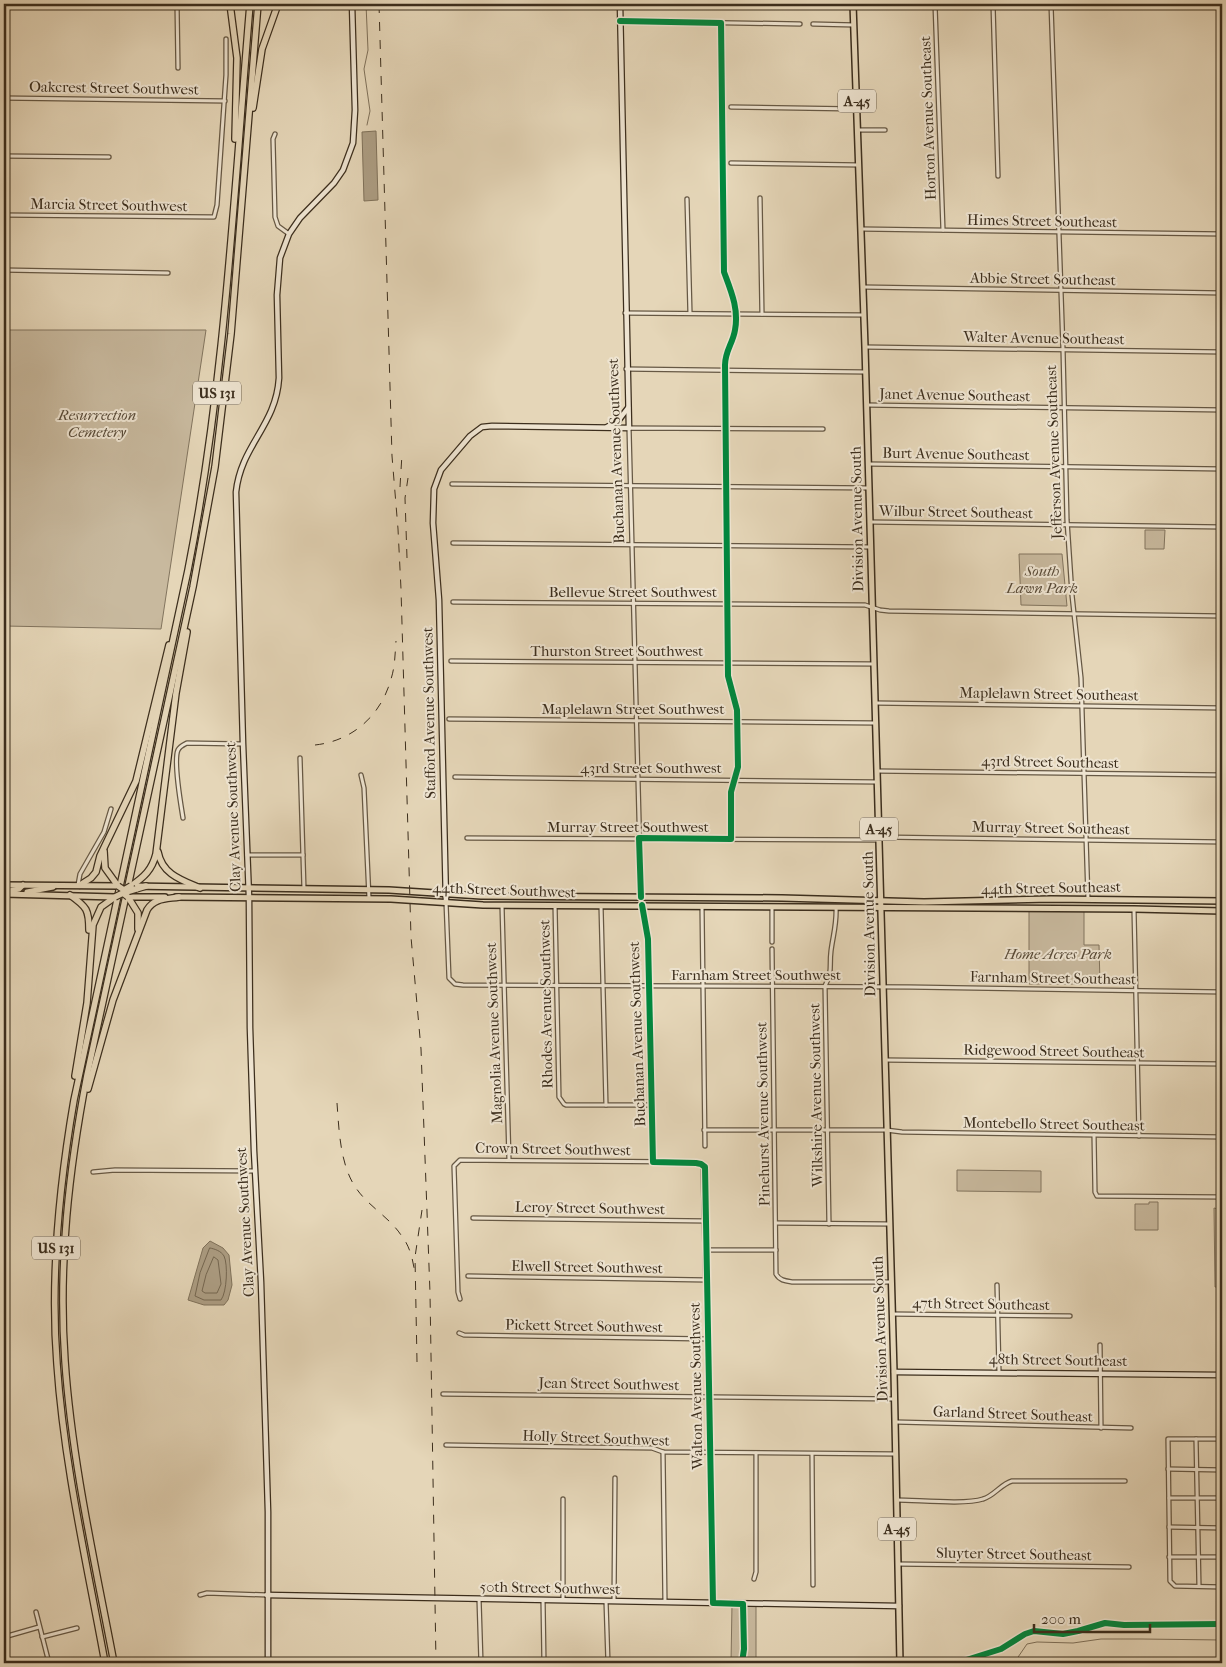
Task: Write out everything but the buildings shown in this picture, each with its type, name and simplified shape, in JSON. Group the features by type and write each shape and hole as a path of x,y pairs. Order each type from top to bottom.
{"highway":[{"path":"230,4 236,51 236,168"},
{"name":"US 131","path":"105,1663 65,1445 56,1363 55,1254 65,1148 79,1074 195,535 212,434 219,373 250,4"},
{"name":"US 131","path":"114,1663 76,1456 65,1360 63,1287 69,1187 78,1122 208,511 223,412 231,334 258,4"},
{"path":"246,152 262,49 278,4"},
{"path":"193,587 176,693 158,851 160,860 169,872 177,878 200,888"},
{"path":"79,885 91,878 96,872 100,856 136,781 163,664 178,616"},
{"path":"136,886 152,866 159,840"},
{"path":"104,850 106,868 138,913 139,920 134,944"},
{"path":"65,1148 87,1003 93,922 98,911 111,898 136,886 146,886"},
{"path":"70,896 83,905 88,914 90,953"},
{"path":"78,1122 111,1006 151,905 162,899 179,897"}],"main road":[{"name":"Division Avenue South","path":"853,4 867,405 894,1372 900,1663"},
{"name":"44th Street Southwest","path":"4,884 79,885 179,897 369,899 502,905 880,908"},
{"path":"23,894 58,884"},
{"path":"4,893 19,889 23,885"},
{"name":"44th Street Southwest","path":"146,886 369,890 481,896 754,897 880,900"},
{"path":"4,893 111,898"},
{"path":"574,905 576,900 594,896"},
{"path":"725,906 732,903 736,897"},
{"path":"748,907 754,897"},
{"path":"772,907 779,903 782,898"},
{"name":"44th Street Southeast","path":"880,900 924,902 1088,900 1222,902"},
{"path":"1116,909 1123,905 1124,900"},
{"path":"1134,909 1138,902 1143,900"},
{"name":"44th Street Southeast","path":"880,908 1222,911"}],"street":[{"path":"5,4 5,98"},
{"path":"176,4 178,68"},
{"name":"Clay Avenue Southwest","path":"268,1663 267,1482 250,1020 249,897 236,492 239,473 246,455 270,416 277,396 279,378 278,271 280,258 289,234 300,218 334,183 343,170 352,148 355,133 355,110 352,4"},
{"name":"Buchanan Avenue Southwest","path":"620,4 626,369 641,897"},
{"name":"Horton Avenue Southeast","path":"935,4 943,231"},
{"path":"993,4 998,176"},
{"name":"Jefferson Avenue Southeast","path":"1051,4 1067,525 1074,613 1082,678 1088,900"},
{"path":"620,21 800,24"},
{"path":"813,24 854,25"},
{"path":"225,101 226,39"},
{"name":"Oakcrest Street Southwest","path":"5,98 225,101"},
{"name":"Marcia Street Southwest","path":"4,215 210,218 214,216 225,101"},
{"path":"731,107 857,109"},
{"path":"858,130 886,130"},
{"path":"276,134 273,139 275,217 278,226 289,234"},
{"path":"4,156 109,157"},
{"path":"731,163 860,165"},
{"path":"760,198 762,314"},
{"path":"687,199 690,313"},
{"name":"Himes Street Southeast","path":"862,229 1222,234"},
{"path":"4,270 168,273"},
{"name":"Abbie Street Southeast","path":"863,287 1222,293"},
{"path":"625,313 864,315"},
{"name":"Walter Avenue Southeast","path":"865,347 1222,352"},
{"path":"626,369 866,372"},
{"path":"725,370 727,429"},
{"name":"Janet Avenue Southeast","path":"867,405 1222,410"},
{"path":"605,428 618,421 628,408"},
{"name":"Stafford Avenue Southwest","path":"451,981 449,978 445,894 439,600 433,497 438,475 473,433 487,426 628,428"},
{"path":"628,428 822,429"},
{"name":"Burt Avenue Southeast","path":"868,464 1222,469"},
{"path":"452,484 869,488"},
{"name":"Wilbur Street Southeast","path":"870,522 1222,527"},
{"path":"453,543 870,547"},
{"name":"Bellevue Street Southwest","path":"453,602 865,605 890,611 1222,616"},
{"name":"Thurston Street Southwest","path":"451,660 874,664"},
{"name":"Maplelawn Street Southeast","path":"875,703 1222,708"},
{"name":"Maplelawn Street Southwest","path":"450,719 875,723"},
{"path":"183,818 178,785 177,752 182,745 187,743 243,744"},
{"path":"300,758 304,889"},
{"name":"43rd Street Southeast","path":"876,771 1222,775"},
{"path":"360,775 364,788 369,899"},
{"name":"43rd Street Southwest","path":"455,777 877,782"},
{"path":"79,885 80,874 104,832 111,809"},
{"name":"Murray Street Southwest","path":"467,838 879,839"},
{"name":"Murray Street Southeast","path":"879,839 1222,842"},
{"path":"247,855 303,854"},
{"name":"Magnolia Avenue Southwest","path":"502,905 509,1160"},
{"name":"Rhodes Avenue Southwest","path":"555,905 559,1091 562,1102 566,1105 606,1105"},
{"path":"601,905 606,1105 652,1105"},
{"name":"Buchanan Avenue Southwest","path":"642,905 648,940 653,1162"},
{"path":"702,906 704,1146"},
{"path":"772,907 772,942"},
{"name":"Wilkshire Avenue Southwest","path":"829,1224 826,986 831,974 831,950 835,933 836,907"},
{"path":"1134,909 1139,1136"},
{"name":"Pinehurst Avenue Southwest","path":"772,949 776,1274 778,1278 784,1281 793,1282 891,1282"},
{"name":"Farnham Street Southwest","path":"451,981 455,984 503,985 883,987"},
{"name":"Farnham Street Southeast","path":"883,987 1222,992"},
{"name":"Ridgewood Street Southeast","path":"885,1060 1222,1064"},
{"name":"Montebello Street Southeast","path":"704,1130 886,1130 902,1132 1222,1137"},
{"path":"1094,1135 1096,1196 1222,1197"},
{"name":"Crown Street Southwest","path":"460,1299 458,1292 454,1166 460,1160 696,1162 704,1168"},
{"name":"Walton Avenue Southwest","path":"704,1168 713,1603"},
{"path":"93,1172 115,1170 255,1172"},
{"name":"Leroy Street Southwest","path":"473,1218 706,1221"},
{"path":"776,1223 890,1224"},
{"path":"706,1250 776,1250"},
{"name":"Elwell Street Southwest","path":"468,1276 706,1280"},
{"path":"997,1285 999,1372"},
{"name":"47th Street Southeast","path":"892,1314 1070,1316"},
{"name":"Pickett Street Southwest","path":"459,1333 464,1335 708,1339"},
{"path":"1100,1345 1101,1428"},
{"name":"48th Street Southeast","path":"894,1372 1222,1375"},
{"name":"Jean Street Southwest","path":"443,1394 894,1399"},
{"name":"Garland Street Southeast","path":"895,1422 1131,1428"},
{"path":"1222,1439 1168,1439 1170,1581 1175,1586 1222,1587"},
{"path":"1196,1439 1200,1586"},
{"name":"Holly Street Southwest","path":"446,1445 652,1448 663,1452 711,1453 896,1454"},
{"path":"663,1452 664,1602"},
{"path":"754,1579 756,1572 756,1453"},
{"path":"812,1454 813,1586"},
{"path":"1168,1469 1222,1470"},
{"path":"614,1601 615,1478"},
{"path":"896,1500 973,1502 987,1498 1005,1483 1012,1481 1125,1481"},
{"path":"1168,1498 1222,1498"},
{"path":"563,1499 563,1600"},
{"path":"1169,1527 1222,1528"},
{"path":"1169,1557 1222,1557"},
{"name":"Sluyter Street Southeast","path":"898,1564 1128,1567"},
{"name":"50th Street Southwest","path":"200,1595 207,1593 899,1606"},
{"path":"479,1599 481,1663"},
{"path":"543,1600 544,1663"},
{"path":"606,1601 608,1663"},
{"path":"36,1612 49,1663"},
{"path":"4,1637 40,1627"},
{"path":"42,1637 77,1628"},
{"path":"69,1663 82,1660"}],"green space":[{"name":"Resurrection Cemetery","path":"4,330 206,330 161,629 4,626"},
{"path":"1145,530 1165,530 1164,549 1145,549"},
{"name":"South Lawn Park","path":"1019,554 1062,554 1067,606 1021,605"},
{"name":"Home Acres Park","path":"1029,911 1084,911 1084,945 1099,945 1100,984 1029,984"},
{"path":"957,1170 1041,1171 1041,1192 957,1191"},
{"path":"1149,1202 1158,1202 1158,1230 1135,1230 1135,1204 1149,1204"},
{"path":"1214,1208 1222,1210 1222,1287 1215,1287"},
{"path":"732,1604 756,1604 756,1663 731,1663"}],"water":[{"path":"376,131 378,200 364,201 362,132"},
{"path":"210,1241 223,1248 229,1255 232,1285 228,1300 224,1305 204,1305 188,1300 203,1248"}],"waterway":[{"path":"366,4 368,50 364,69 370,111 367,125"},
{"path":"1014,1663 1027,1644 1037,1642 1073,1643 1101,1639 1222,1640"}],"railway":[{"path":"379,4 392,456 401,589 411,937 421,1049 430,1293 436,1663"},
{"path":"400,487 402,454"},
{"path":"407,558 405,498 408,478"},
{"path":"315,745 328,743 353,732 372,715 380,704 391,679 396,641"},
{"path":"337,1103 343,1158 351,1179 361,1194 391,1223 404,1239 411,1253 415,1274"},
{"path":"417,1362 415,1257 422,1210"}],"cycle path":[{"path":"620,21 721,23 724,272 734,300 736,315 734,335 726,355 725,365 728,676 737,710 738,767 731,792 731,839 639,838 641,897"},
{"path":"642,905 648,939 653,1162 696,1163 705,1167 713,1603 743,1604 744,1649 742,1663"},
{"path":"907,1663 963,1661 1001,1649 1025,1634 1034,1631 1063,1634 1105,1623 1124,1625 1222,1624"}]}
